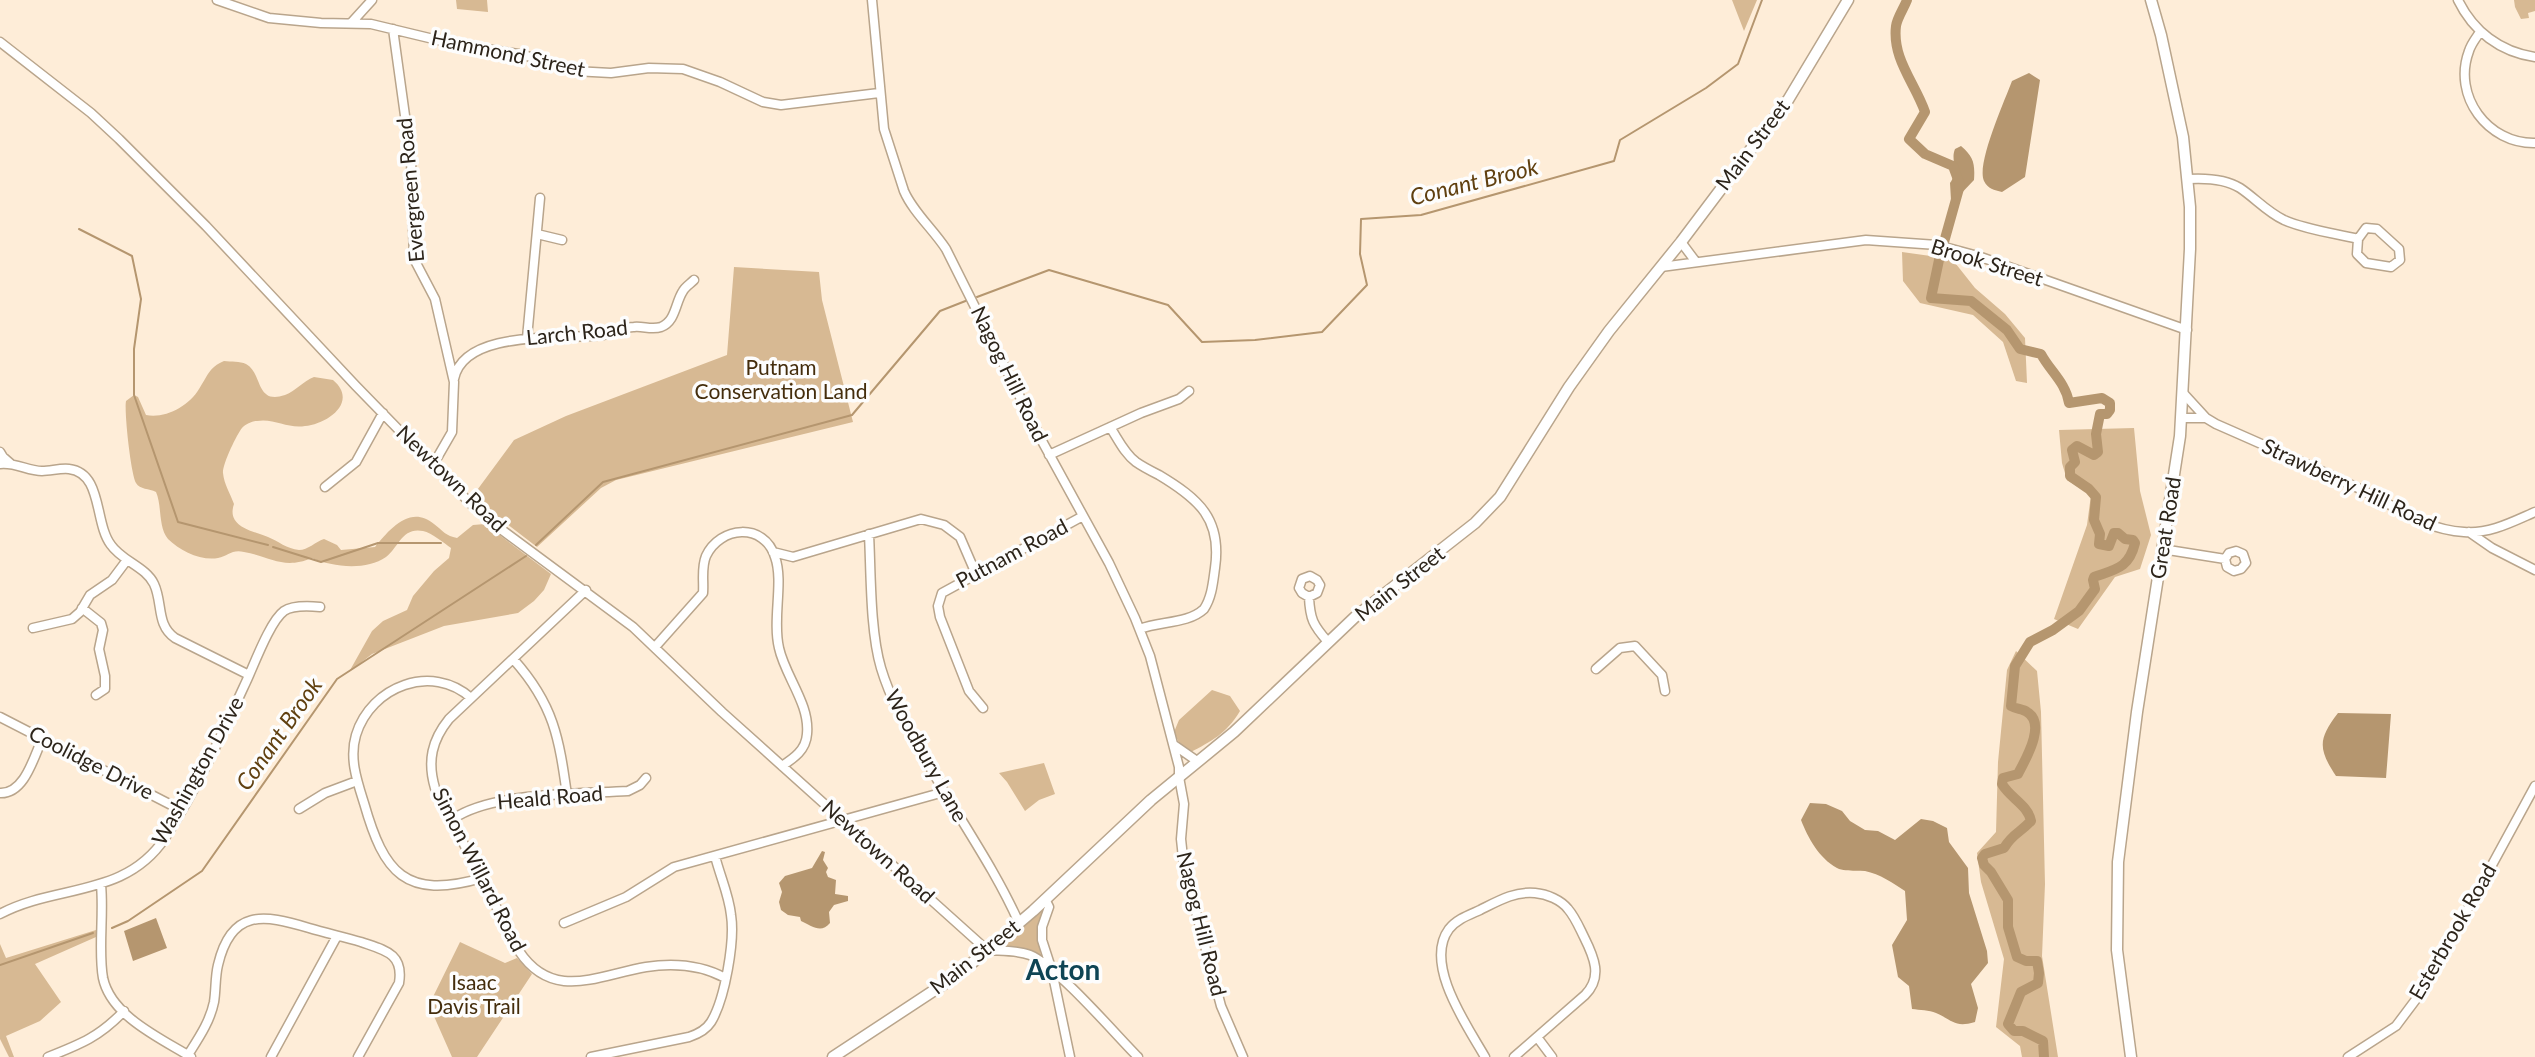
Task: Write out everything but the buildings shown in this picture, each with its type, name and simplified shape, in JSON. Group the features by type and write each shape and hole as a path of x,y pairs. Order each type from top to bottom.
{"main road":[{"name":"Main Street","path":"833,1057 959,974 1019,923 1178,776 1234,732 1355,617 1469,529 1500,497 1569,387 1609,331 1681,242 1788,100 1848,0"},
{"name":"Great Road","path":"2131,1057 2117,950 2117,873 2135,726 2182,418 2190,214 2183,137 2151,0"}],"street":[{"name":"Hammond Street","path":"217,0 265,18 352,22 393,29 450,43 524,55 575,71 611,73 649,68 683,69 763,102 781,105 879,93"},
{"path":"352,22 372,0"},
{"name":"Nagog Hill Road","path":"872,0 879,93 886,140 907,200 946,248 1049,455 1109,563 1150,656 1179,767 1178,776 1184,804 1181,839 1184,867 1222,1006 1243,1057"},
{"path":"2458,0 2480,32 2514,52 2535,57"},
{"name":"Evergreen Road","path":"393,29 411,159 414,259 435,299 454,382 452,432 433,465"},
{"path":"2480,32 2468,52 2465,68 2466,87 2472,106 2485,124 2501,135 2511,140 2535,143"},
{"name":"Newtown Road","path":"0,42 91,113 119,139 491,522 624,620 722,712 987,950"},
{"path":"2187,179 2201,178 2235,186 2262,207 2290,223 2358,239"},
{"path":"527,338 540,198"},
{"path":"2365,229 2377,229 2399,249 2400,260 2391,267 2364,262 2357,254 2358,239 2365,229"},
{"path":"537,234 562,240"},
{"name":"Brook Street","path":"1661,267 1866,240 1937,245 2187,330"},
{"path":"1681,242 1696,262"},
{"name":"Larch Road","path":"454,382 459,367 487,345 527,338 602,335 634,327 661,327 671,318 682,291 694,280"},
{"path":"1049,455 1180,399 1189,391"},
{"name":"Strawberry Hill Road","path":"2184,394 2206,418 2374,495 2419,522 2443,530 2469,533 2504,526 2535,512"},
{"path":"325,486 356,462 383,413"},
{"name":"Strawberry Hill Road","path":"2182,418 2206,418"},
{"path":"1110,427 1136,462 1175,486 1204,511 1216,534 1214,576 1209,602 1204,609 1191,617 1140,629"},
{"path":"0,453 11,464"},
{"path":"0,464 37,471 66,469 82,474 92,487 104,535 115,550 153,581 162,622 171,635 249,676"},
{"name":"Putnam Road","path":"983,708 969,691 939,612 942,593 1083,516"},
{"path":"773,552 793,556 914,520 931,520 944,525 960,537 976,574"},
{"path":"2485,544 2488,530"},
{"path":"655,647 703,593 705,558 712,546 729,533 740,531 762,537 773,552 777,570 776,638 805,716 807,730 804,747 796,757 782,766"},
{"path":"2469,533 2535,570"},
{"name":"Woodbury Lane","path":"869,534 872,596 880,664 900,715 1019,923"},
{"path":"2161,549 2225,559"},
{"path":"33,628 68,621 82,608 90,595 109,582 127,560"},
{"name":"Simon Willard Road","path":"586,590 439,731 430,767 435,788 519,951 530,966 543,976 562,982 578,982 649,967 681,965 712,971 725,978"},
{"path":"1310,597 1310,616 1316,629 1328,642"},
{"name":"Washington Drive","path":"0,914 40,899 117,879 156,850 181,810 267,637 283,612 294,608 320,607"},
{"path":"82,608 101,623 103,629 99,649 106,683 105,689 96,695"},
{"path":"1595,669 1620,648 1635,646 1662,675 1665,691"},
{"path":"514,660 531,678 550,712 560,744 567,795"},
{"path":"471,698 454,686 434,681 404,685 380,697 356,734 353,759 379,850 398,872 414,881 434,885 458,884 482,878"},
{"name":"Coolidge Drive","path":"0,717 181,810"},
{"path":"0,793 17,788 43,737"},
{"path":"1174,745 1197,761"},
{"name":"Heald Road","path":"453,819 471,808 487,803 628,791 640,785 646,778"},
{"path":"299,809 326,793 358,781"},
{"name":"Esterbrook Road","path":"2348,1057 2396,1026 2417,998 2535,786"},
{"path":"564,923 625,897 665,871 944,792"},
{"path":"591,1057 699,1033 711,1022 725,978 733,940 731,915 715,856"},
{"path":"101,885 103,976 108,994 144,1027 189,1056 212,1010 224,942 234,928 249,920 271,918 385,950 395,957 400,970 399,983 358,1057"},
{"path":"1485,1057 1450,993 1443,970 1443,942 1448,930 1460,919 1519,892 1537,893 1552,897 1567,907 1595,961 1596,972 1592,988 1514,1057"},
{"path":"1045,899 1049,906 1041,933 1044,952 1058,999 1070,1057"},
{"path":"271,1057 337,936"},
{"path":"987,950 1029,955 1049,968 1138,1057"},
{"path":"1058,999 1073,990"},
{"path":"48,1057 82,1045 98,1035 124,1011"},
{"path":"1537,1037 1552,1057"}],"green space":[{"path":"456,0 487,0 488,12 457,9"},
{"path":"1732,0 1757,0 1744,31"},
{"path":"2514,0 2535,0 2535,11 2528,13 2529,18 2521,19"},
{"path":"1902,252 1952,259 1975,288 2005,314 2025,338 2027,383 2016,381 2003,342 1973,315 1920,303 1903,281"},
{"name":"Putnam Conservation Land","path":"734,267 819,272 822,300 853,422 616,480 601,488 537,547 472,497 514,440 566,416 727,355"},
{"path":"224,361 246,364 269,396 285,395 314,377 333,380 343,396 337,410 314,424 299,427 263,420 251,422 242,428 227,457 223,473 234,504 234,518 242,527 299,550 324,539 341,550 375,547 393,527 408,518 425,519 447,535 457,538 473,525 485,524 551,574 544,590 518,613 444,626 372,654 349,672 372,631 383,621 407,610 413,596 449,558 451,548 423,531 410,532 386,557 369,564 349,566 329,564 312,558 285,563 240,551 211,559 191,554 168,539 163,528 156,492 140,487 134,478 128,443 126,401 134,395 138,397 146,415 161,415 176,410 195,395 212,369"},
{"path":"2134,428 2140,491 2151,535 2140,569 2115,577 2078,629 2054,619 2087,525 2091,495 2067,480 2062,463 2059,430"},
{"path":"2016,651 2037,671 2041,712 2045,884 2042,956 2058,1057 2022,1057 2020,1046 1996,1027 2004,959 1981,882 1977,853 1996,832 1998,762 2007,670"},
{"path":"1212,690 1230,696 1240,711 1218,736 1189,753 1180,745 1174,732 1179,720"},
{"path":"1044,763 1055,794 1039,800 1025,811 999,773"},
{"path":"1042,904 1046,907 1038,937 1041,955 1019,950 991,949"},
{"path":"96,930 96,937 35,964 61,1002 40,1021 6,1036 14,1057 9,1057 0,1039 0,944 6,958"},
{"name":"Isaac Davis Trail","path":"460,942 505,963 517,958 532,974 477,1057 452,1057 429,1005"}],"shaded area":[{"path":"2029,73 2040,80 2025,177 2002,192 1994,190 1984,181 1983,173 1992,132 2012,81"},
{"path":"1961,146 1973,161 1974,180 1955,200 1951,200 1954,153 1955,149"},
{"path":"2338,713 2391,714 2386,778 2336,776 2323,751 2323,744 2327,730"},
{"path":"1810,803 1826,804 1842,811 1850,821 1865,830 1878,831 1895,840 1921,819 1947,828 1949,842 1968,868 1969,893 1987,951 1988,963 1971,984 1978,1008 1975,1022 1959,1024 1933,1012 1912,1009 1909,986 1898,977 1892,945 1907,920 1905,891 1876,874 1840,869 1825,859 1801,820"},
{"path":"822,851 825,852 823,860 828,868 828,877 836,880 835,894 848,896 848,901 834,905 829,912 830,923 820,929 781,910 779,902 782,892 779,883 785,876 812,868"},
{"path":"156,918 167,948 133,961 124,931"}],"waterway":[{"name":"Conant Brook","path":"977,297 1049,270 1168,305 1202,342 1255,340 1322,332 1367,285 1360,254 1361,219 1421,215 1614,161 1620,140 1706,88 1738,64 1762,0"},
{"path":"1907,0 1896,26 1897,49 1925,112 1909,139 1925,154 1953,166 1960,185 1931,298 1971,301 2007,330 2020,349 2041,354 2061,383 2069,403 2102,398 2110,403 2107,414 2100,414 2096,434 2098,452 2094,455 2077,446 2072,450 2075,462 2070,467 2070,476 2096,497 2094,520 2100,534 2099,544 2109,546 2114,533 2135,543 2125,563 2094,577 2095,589 2079,611 2053,630 2030,642 2015,666 2011,706 2025,711 2033,718 2035,733 2018,774 2003,778 2002,784 2026,810 2031,821 2010,839 2004,848 1985,854 1982,858 2008,900 2008,927 2017,957 2026,961 2037,961 2039,973 2038,983 2021,992 2008,1024 2014,1031 2023,1031 2043,1041 2044,1057"},
{"path":"79,229 132,256 141,299 134,349 134,395 178,522 268,545"},
{"name":"Conant Brook","path":"536,545 603,482 852,415 940,311 968,300"},
{"path":"273,547 321,562 378,543 441,543"},
{"name":"Conant Brook","path":"112,928 128,921 202,871 337,679 526,556"},
{"name":"Conant Brook","path":"0,965 93,933"}],"district":[{"name":"Acton","path":"1063,970"}]}
